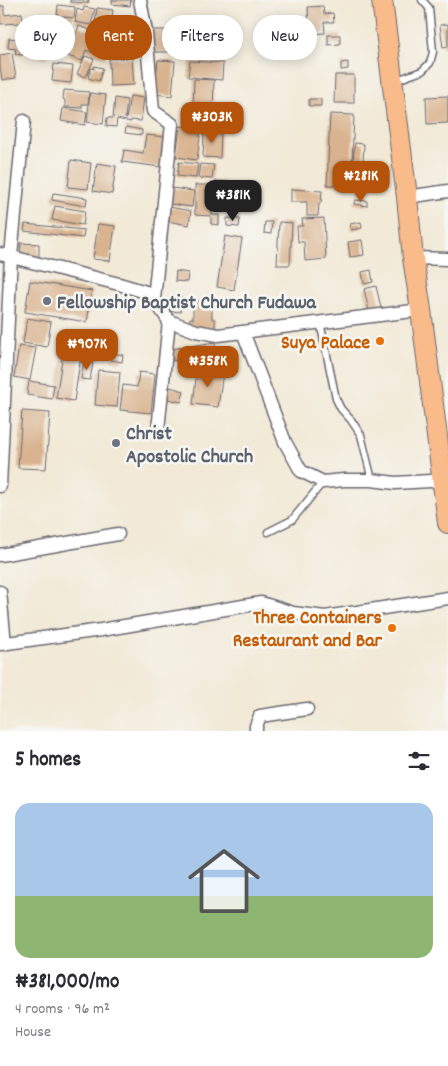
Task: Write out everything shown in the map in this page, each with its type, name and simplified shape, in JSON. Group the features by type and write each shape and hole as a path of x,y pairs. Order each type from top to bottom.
{"main road":[{"path":"382,0 413,258 445,480 448,523"}],"street":[{"path":"140,0 146,32 153,111 172,124 154,299"},
{"path":"0,486 6,255 24,120"},
{"path":"407,197 448,191"},
{"path":"6,255 146,292 154,299 170,322 196,331 218,335 421,310"},
{"path":"413,258 448,259"},
{"path":"158,430 170,322"},
{"path":"243,332 285,442 301,471 323,482 372,480 395,483 445,480"},
{"path":"0,555 118,534"},
{"path":"0,592 3,644 101,630 261,603 293,612 325,616 448,598"},
{"path":"256,731 260,716 307,709"}],"lane":[{"path":"393,81 422,71 430,63 434,52 429,8 422,0"},
{"path":"320,322 336,399 340,409 352,420 361,434 372,480"},
{"path":"268,532 292,520 323,482"}],"building":[{"path":"70,0 89,0 88,3 70,2"},
{"path":"112,0 131,0 130,6 112,4"},
{"path":"58,5 75,7 74,15 57,15"},
{"path":"0,6 4,6 4,15 22,13 22,15 15,15 15,23 0,24"},
{"path":"323,6 324,14 333,13 334,22 324,22 325,33 317,34 317,15 308,15 308,7"},
{"path":"84,7 95,9 94,15 85,15 85,24 75,22 77,9 83,11"},
{"path":"97,8 113,10 112,15 96,15"},
{"path":"448,24 448,47 443,48 440,25"},
{"path":"79,26 85,28 85,53 82,61 75,58 75,37"},
{"path":"152,30 162,30 162,52 152,52"},
{"path":"328,35 340,35 340,44 328,45"},
{"path":"9,38 15,39 15,49 8,48"},
{"path":"12,53 16,78 2,80 0,55"},
{"path":"85,56 85,60 94,60 86,77 77,74"},
{"path":"109,60 132,60 134,85 110,86"},
{"path":"158,60 175,61 172,96 154,94"},
{"path":"190,61 223,63 222,80 188,77"},
{"path":"348,62 348,69 341,70 341,63"},
{"path":"54,64 73,66 71,83 52,81"},
{"path":"94,66 103,68 99,81 88,78 91,68 94,69"},
{"path":"335,75 354,75 354,103 334,103"},
{"path":"194,79 214,80 213,111 193,109"},
{"path":"64,90 89,92 88,104 82,104 82,108 65,107 65,100 63,99"},
{"path":"90,93 106,95 103,124 87,122"},
{"path":"130,96 144,98 141,121 131,120 131,122 117,119 116,127 106,126 107,118 113,118 115,98 127,100 126,119"},
{"path":"448,96 448,123 427,124 426,97"},
{"path":"309,99 321,99 321,106 309,106"},
{"path":"63,108 87,112 85,125 61,121"},
{"path":"330,114 354,115 351,186 327,185"},
{"path":"180,126 201,129 197,160 176,157"},
{"path":"126,127 142,130 142,135 125,133"},
{"path":"204,130 221,131 220,158 203,157"},
{"path":"146,135 165,137 161,167 122,162 124,150 143,153"},
{"path":"355,143 364,144 363,162 353,161"},
{"path":"71,160 91,163 88,189 68,187"},
{"path":"179,162 198,164 196,178 177,176"},
{"path":"97,163 116,166 112,194 93,191"},
{"path":"200,164 214,165 212,179 198,178"},
{"path":"216,181 227,182 226,191 215,191"},
{"path":"195,185 213,185 213,195 225,195 224,210 212,209 212,215 219,215 219,225 211,224 211,216 195,215"},
{"path":"172,188 194,191 192,207 170,204"},
{"path":"291,189 322,191 318,216 307,216 307,202 291,202"},
{"path":"53,193 87,198 86,206 52,200"},
{"path":"229,194 240,194 239,207 229,206"},
{"path":"355,200 367,201 367,206 354,204"},
{"path":"55,206 85,211 83,225 52,220"},
{"path":"169,207 191,211 189,225 167,221"},
{"path":"227,218 240,219 239,227 227,226"},
{"path":"324,218 326,259 305,261 304,242 298,242 297,226 303,226 302,219"},
{"path":"265,222 272,222 271,234 264,233"},
{"path":"279,222 292,223 290,265 277,265"},
{"path":"361,222 362,228 351,230 350,224"},
{"path":"25,224 84,230 83,238 24,231"},
{"path":"98,224 115,226 110,261 93,259"},
{"path":"225,236 242,239 234,290 217,287"},
{"path":"362,240 364,255 350,257 348,242"},
{"path":"21,243 39,244 39,259 20,258"},
{"path":"371,270 373,282 364,284 362,272"},
{"path":"176,271 188,273 187,282 175,281"},
{"path":"30,281 92,291 87,322 25,312"},
{"path":"376,286 381,308 369,311 364,289"},
{"path":"171,296 182,298 180,312 169,311"},
{"path":"193,301 212,301 212,319 215,319 215,328 189,327 190,318 193,319"},
{"path":"27,318 51,322 47,347 23,343"},
{"path":"215,342 217,354 173,361 171,349"},
{"path":"19,346 36,348 30,380 14,377"},
{"path":"86,352 101,354 101,359 85,357"},
{"path":"63,353 81,356 74,401 56,398"},
{"path":"112,353 123,355 122,362 111,360"},
{"path":"84,361 93,363 90,380 81,379"},
{"path":"98,370 120,372 117,407 95,405"},
{"path":"197,370 223,373 218,407 193,404"},
{"path":"139,372 155,374 151,413 120,410 123,385 137,387"},
{"path":"29,381 54,385 52,399 27,395"},
{"path":"170,387 184,391 181,402 168,399"},
{"path":"22,411 50,413 46,469 18,468"}],"place":[{"name":"Fellowship Baptist Church Fudawa","path":"47,301"},
{"name":"Suya Palace","path":"380,341"},
{"name":"Christ Apostolic Church","path":"116,443"},
{"name":"Three Containers Restaurant and Bar","path":"392,628"}]}
